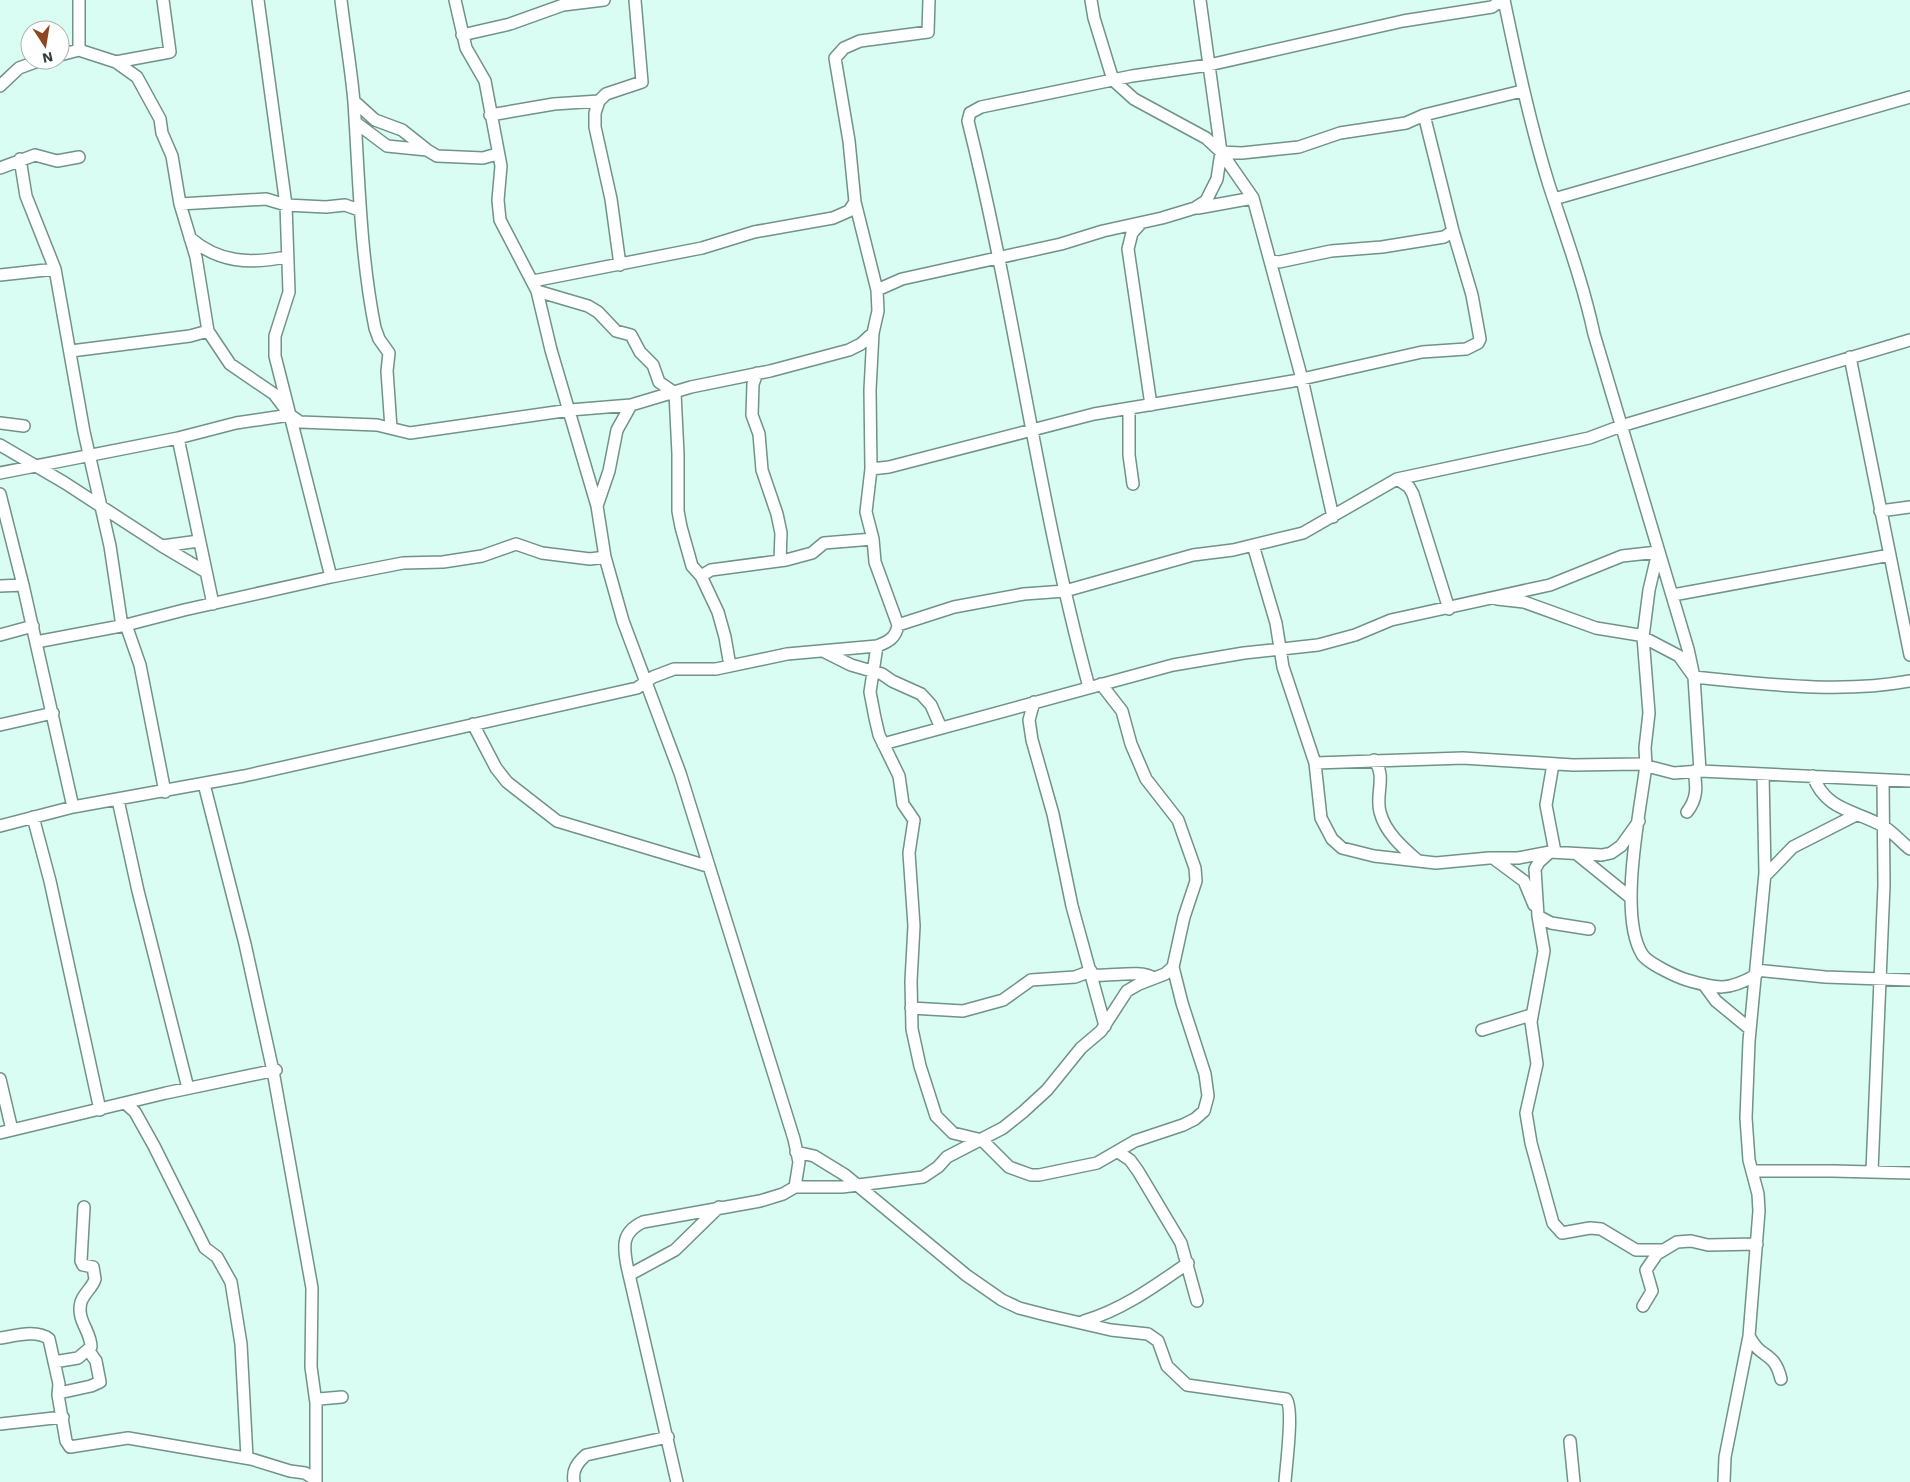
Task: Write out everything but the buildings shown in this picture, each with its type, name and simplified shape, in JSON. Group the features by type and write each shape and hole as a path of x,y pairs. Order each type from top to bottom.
{"street":[{"path":"79,0 79,50"},
{"path":"116,62 170,52 163,0"},
{"path":"258,0 286,204 286,258 289,292 275,336 275,356 331,577"},
{"path":"341,0 354,101 359,210 374,320 379,338 389,353 387,371 391,428"},
{"path":"455,0 466,48 484,77 497,154 501,166 498,200 500,220 535,286 551,350 597,506 605,557 623,622 680,773 796,1152 799,1169 795,1187"},
{"path":"462,35 510,24 562,5 604,0"},
{"path":"490,115 571,102 599,101 614,90 642,82 635,0"},
{"path":"0,826 73,808 204,784 637,688 674,669 716,669 787,654 877,646 890,641 896,633 898,625 875,562 873,539 866,512 871,469 870,427 873,333 878,311 877,290 856,202 849,141 835,58 844,48 860,41 928,32 929,0"},
{"path":"1091,0 1094,18 1113,80 1134,99 1206,138 1221,152 1253,198 1302,379 1333,517"},
{"path":"1195,208 1210,195 1216,179 1221,152 1200,0"},
{"path":"1088,687 1065,591 1031,431 968,121 970,113 976,109 1113,80 1209,65 1385,25 1492,7 1503,0 1522,90 1554,199 1588,304 1621,426 1672,594 1694,677 1697,791 1695,800 1687,812"},
{"path":"70,52 79,50 116,62 137,77 160,119 162,134 172,156 180,204 196,257 208,331 230,364 274,394 290,415 300,422 306,424 364,424 410,433 570,410 631,405 849,350 861,344 873,333"},
{"path":"0,86 20,68"},
{"path":"1221,152 1242,153 1286,149 1340,133 1406,123 1424,115 1522,90"},
{"path":"1554,199 1910,97"},
{"path":"354,101 375,120 402,130 437,156 483,158 497,154"},
{"path":"599,101 595,113 595,127 611,199 620,265"},
{"path":"871,469 888,467 1094,414 1302,379 1422,352 1466,349 1478,343 1479,333 1474,302 1452,231 1424,115"},
{"path":"355,122 387,146 427,150"},
{"path":"0,168 20,159 40,155 57,161 78,157"},
{"path":"20,159 26,196 55,269 124,626 140,665 165,792"},
{"path":"877,290 902,279 1060,244 1195,208 1253,198"},
{"path":"180,204 266,199 286,204 326,207 345,205 359,210"},
{"path":"535,286 620,265 702,248 754,232 834,218 849,210 856,202"},
{"path":"1141,223 1132,233 1128,249 1151,405"},
{"path":"1103,231 1119,236 1128,249"},
{"path":"1270,260 1279,262 1331,251 1382,247 1444,237 1452,231"},
{"path":"190,238 202,249 226,259 273,260 286,258"},
{"path":"0,275 55,269"},
{"path":"535,286 588,306 598,312 616,331 631,335 640,352 653,365 659,382 675,393"},
{"path":"71,351 174,338 208,331"},
{"path":"898,625 954,607 1024,594 1065,591 1193,555 1253,545 1304,532 1397,479 1589,438 1621,426 1910,340"},
{"path":"1850,357 1910,655"},
{"path":"757,373 753,384 752,415 759,434 762,470 777,514 781,539 780,561"},
{"path":"675,393 678,511 692,566 701,576 720,618 730,666"},
{"path":"597,506 609,471 617,430 631,405"},
{"path":"1130,408 1129,455 1133,484"},
{"path":"0,473 178,438 236,423 290,415"},
{"path":"0,423 24,426"},
{"path":"178,438 213,604"},
{"path":"0,445 206,572"},
{"path":"1397,479 1410,487 1413,494 1449,609"},
{"path":"0,494 33,626 73,808"},
{"path":"1880,511 1910,507"},
{"path":"701,576 711,570 780,561 810,554 824,543 873,539"},
{"path":"162,546 200,541"},
{"path":"36,642 124,626 331,577 403,563 443,562 482,556 516,544 542,553 590,558 605,557"},
{"path":"1253,545 1276,623 1296,709 1315,763 1321,818 1332,839 1342,848 1374,856 1449,864 1493,858 1518,858 1553,852 1589,855 1611,852 1621,846 1640,819"},
{"path":"883,744 981,719 1034,702 1173,665 1244,653 1318,645 1355,634 1391,620 1449,609 1550,585 1622,556 1658,552"},
{"path":"1658,552 1650,590 1644,636 1649,713 1645,748 1646,765 1630,914 1642,955 1647,961 1676,976 1705,986 1730,988 1756,972 1879,980 1910,980"},
{"path":"1672,594 1890,555"},
{"path":"0,586 23,585"},
{"path":"1491,598 1524,602 1588,626 1644,636 1679,656 1694,677"},
{"path":"0,634 33,626"},
{"path":"877,646 870,692 879,735 898,776 903,804 914,817 909,853 914,926 911,1008 912,1029 920,1066 936,1116 953,1133 982,1140 1009,1167 1031,1175 1049,1174 1097,1163 1136,1141 1195,1119 1204,1111 1208,1096 1205,1074 1173,967 1184,917 1196,881 1195,868 1178,820 1146,779 1131,744 1122,711 1101,684"},
{"path":"822,651 852,665 874,671 925,698 936,713 941,728"},
{"path":"1694,677 1840,688 1880,686 1910,681"},
{"path":"1034,702 1029,720 1032,740 1053,814 1067,884 1105,1026"},
{"path":"0,725 52,713"},
{"path":"473,724 496,768 507,782 557,821 707,866"},
{"path":"1315,763 1463,758 1553,764 1646,765 1660,771 1813,776 1910,782"},
{"path":"1374,760 1380,774 1379,805 1383,821 1400,846 1417,860"},
{"path":"1553,764 1546,806 1553,852"},
{"path":"1724,1482 1725,1457 1749,1336 1757,1244 1758,1194 1749,1160 1746,1118 1750,1029 1765,876 1763,774"},
{"path":"1813,776 1824,796 1856,815 1884,827 1910,849"},
{"path":"1872,1171 1885,867 1883,780"},
{"path":"204,784 275,1070 312,1288 311,1368 316,1403 316,1481"},
{"path":"118,800 138,891 188,1088"},
{"path":"1765,876 1793,847 1856,815"},
{"path":"33,817 50,881 100,1110"},
{"path":"1553,852 1539,862 1535,869 1538,915 1544,951 1543,968 1531,1015 1530,1029 1538,1064 1526,1113 1533,1151 1556,1228 1562,1233 1590,1228 1601,1229 1636,1250 1663,1250"},
{"path":"1575,853 1631,898"},
{"path":"1493,858 1524,881 1538,915 1551,923 1589,929"},
{"path":"677,1482 629,1275 624,1239 627,1232 635,1226 667,1216 760,1201 783,1194 795,1187 828,1188 924,1177 938,1168 947,1157 1003,1128 1042,1094 1081,1048 1105,1026 1118,1002 1127,991 1165,974 1173,967"},
{"path":"911,1008 963,1011 1003,1000 1031,980 1075,977 1091,973 1111,976 1142,973 1153,978"},
{"path":"1705,986 1716,1001 1750,1029"},
{"path":"1482,1030 1531,1015"},
{"path":"0,1133 188,1088 275,1070"},
{"path":"0,1079 12,1130"},
{"path":"125,1103 135,1112 206,1248 217,1257 231,1282 241,1344 248,1458"},
{"path":"796,1152 814,1156 845,1175 966,1275 1002,1300 1019,1308 1111,1330 1148,1334 1158,1341 1167,1366 1187,1385 1286,1399 1291,1417 1287,1441 1286,1482"},
{"path":"1118,1152 1130,1160 1138,1171 1181,1243 1197,1301"},
{"path":"1752,1171 1872,1171 1910,1173"},
{"path":"629,1275 675,1250 719,1207"},
{"path":"54,1362 78,1358 89,1351 91,1342 83,1326 79,1311 84,1294 95,1279 93,1267 83,1265 81,1261 84,1208"},
{"path":"1643,1306 1652,1291 1646,1270 1657,1254 1671,1244 1683,1241 1708,1244 1757,1244"},
{"path":"1082,1322 1100,1317 1131,1301 1188,1263"},
{"path":"0,1338 34,1334 43,1335 50,1342 59,1384 66,1441 72,1448 128,1438 248,1458 290,1471 305,1473 316,1481"},
{"path":"1749,1336 1757,1351 1771,1358 1776,1364 1780,1380"},
{"path":"59,1393 97,1385 100,1382 96,1361 89,1351"},
{"path":"316,1403 319,1399 325,1397 342,1397"},
{"path":"0,1424 63,1417"},
{"path":"574,1482 573,1474 578,1462 586,1455 668,1437"},
{"path":"1570,1441 1574,1482"}]}
